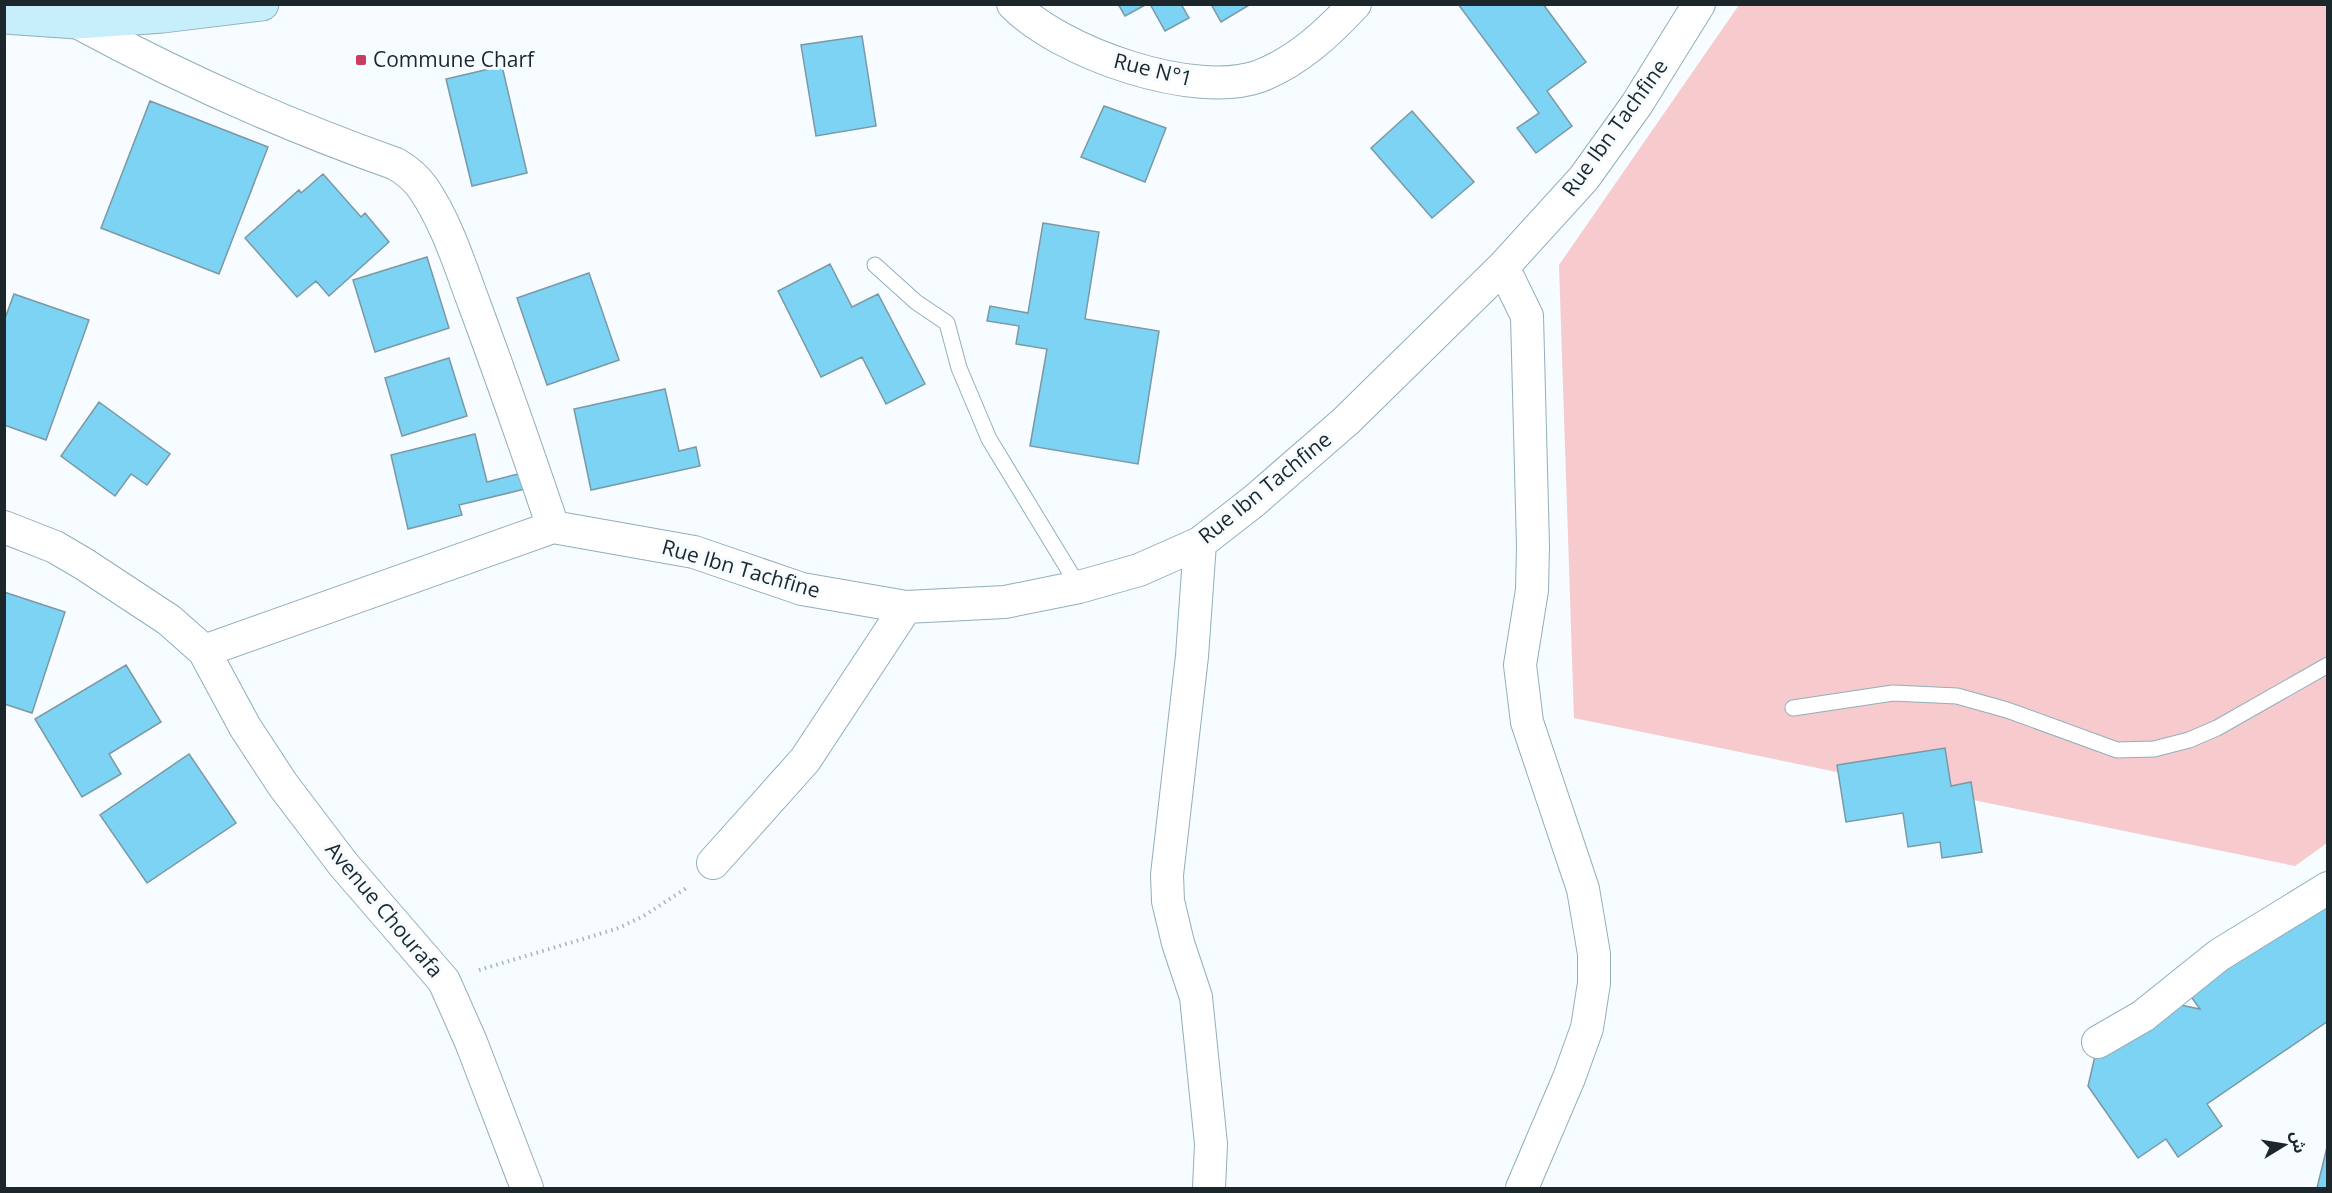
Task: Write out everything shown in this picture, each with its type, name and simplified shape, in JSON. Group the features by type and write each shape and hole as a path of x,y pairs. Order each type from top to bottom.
{"street":[{"path":"4,17 77,22 162,10 262,4"},
{"name":"Rue N°1","path":"1013,4 1024,15 1054,36 1131,68 1195,82 1235,82 1260,76 1287,62 1323,38 1355,4"},
{"name":"Rue Ibn Tachfine","path":"204,651 553,527 694,552 802,589 906,607 1005,602 1139,570 1200,543 1254,501 1346,421 1503,267 1584,178 1636,104 1700,4"},
{"path":"77,22 189,81 299,128 396,164 422,186 434,205 447,234 514,411 553,527"},
{"path":"1503,267 1527,315 1533,546 1532,590 1520,665 1527,722 1583,889 1594,954 1594,983 1587,1028 1569,1078 1522,1188"},
{"path":"4,527 56,548 84,564 169,620 204,651"},
{"path":"1200,543 1192,656 1167,875 1168,901 1178,943 1196,997 1211,1144 1209,1188"},
{"path":"713,863 805,760 906,607"},
{"name":"Avenue Chourafa","path":"204,651 245,727 284,785 344,864 444,981 471,1042 527,1188"},
{"path":"2098,1042 2143,1016 2219,955 2328,888"}],"lane":[{"path":"875,265 916,302 947,323 959,368 989,439 1079,586"},
{"path":"1793,708 1893,693 1957,696 2007,710 2117,750 2154,749 2189,740 2217,729 2328,665"}],"path":[{"path":"444,981 616,929 642,917 684,891 713,863"}],"shaded area":[{"path":"1739,5 2327,5 2327,843 2295,866 1574,718 1559,265"}],"building":[{"path":"1118,4 1147,4 1125,16"},
{"path":"1150,4 1181,4 1189,18 1165,31"},
{"path":"1211,4 1251,4 1221,22"},
{"path":"1458,4 1543,4 1586,62 1547,91 1572,126 1536,153 1517,128 1539,113"},
{"path":"862,36 876,126 816,136 801,45"},
{"path":"502,66 527,173 472,186 446,79"},
{"path":"150,101 268,147 219,274 101,228"},
{"path":"1104,106 1166,128 1145,182 1081,157"},
{"path":"1412,111 1474,182 1432,218 1371,148"},
{"path":"323,174 361,217 365,213 389,242 329,296 316,281 297,297 245,238 299,190 301,193"},
{"path":"1043,223 1099,232 1085,319 1159,331 1138,464 1030,446 1047,349 1016,344 1019,326 987,321 990,306 1028,313"},
{"path":"427,257 449,328 375,352 353,280"},
{"path":"830,264 852,307 878,294 925,384 886,404 862,357 821,377 778,291"},
{"path":"589,273 619,360 547,385 517,298"},
{"path":"14,294 89,320 46,440 4,425 4,321"},
{"path":"449,358 467,416 402,436 385,378"},
{"path":"665,389 679,451 696,447 700,466 591,490 574,409"},
{"path":"99,402 170,454 147,485 131,474 115,496 61,456"},
{"path":"475,434 487,482 522,473 525,489 459,505 462,515 408,529 391,455"},
{"path":"4,592 65,612 32,713 4,704"},
{"path":"126,665 161,722 109,754 121,774 82,797 35,719"},
{"path":"1945,748 1951,786 1971,782 1982,852 1942,858 1940,842 1908,847 1903,813 1846,822 1837,765"},
{"path":"189,754 236,823 147,883 100,815"},
{"path":"2328,900 2328,1021 2207,1104 2222,1126 2178,1157 2166,1139 2138,1158 2088,1086 2095,1056 2171,1003 2200,1009 2187,991"},
{"path":"2328,1143 2328,1188 2317,1188"}],"place":[{"name":"Commune Charf","path":"361,60"}]}
